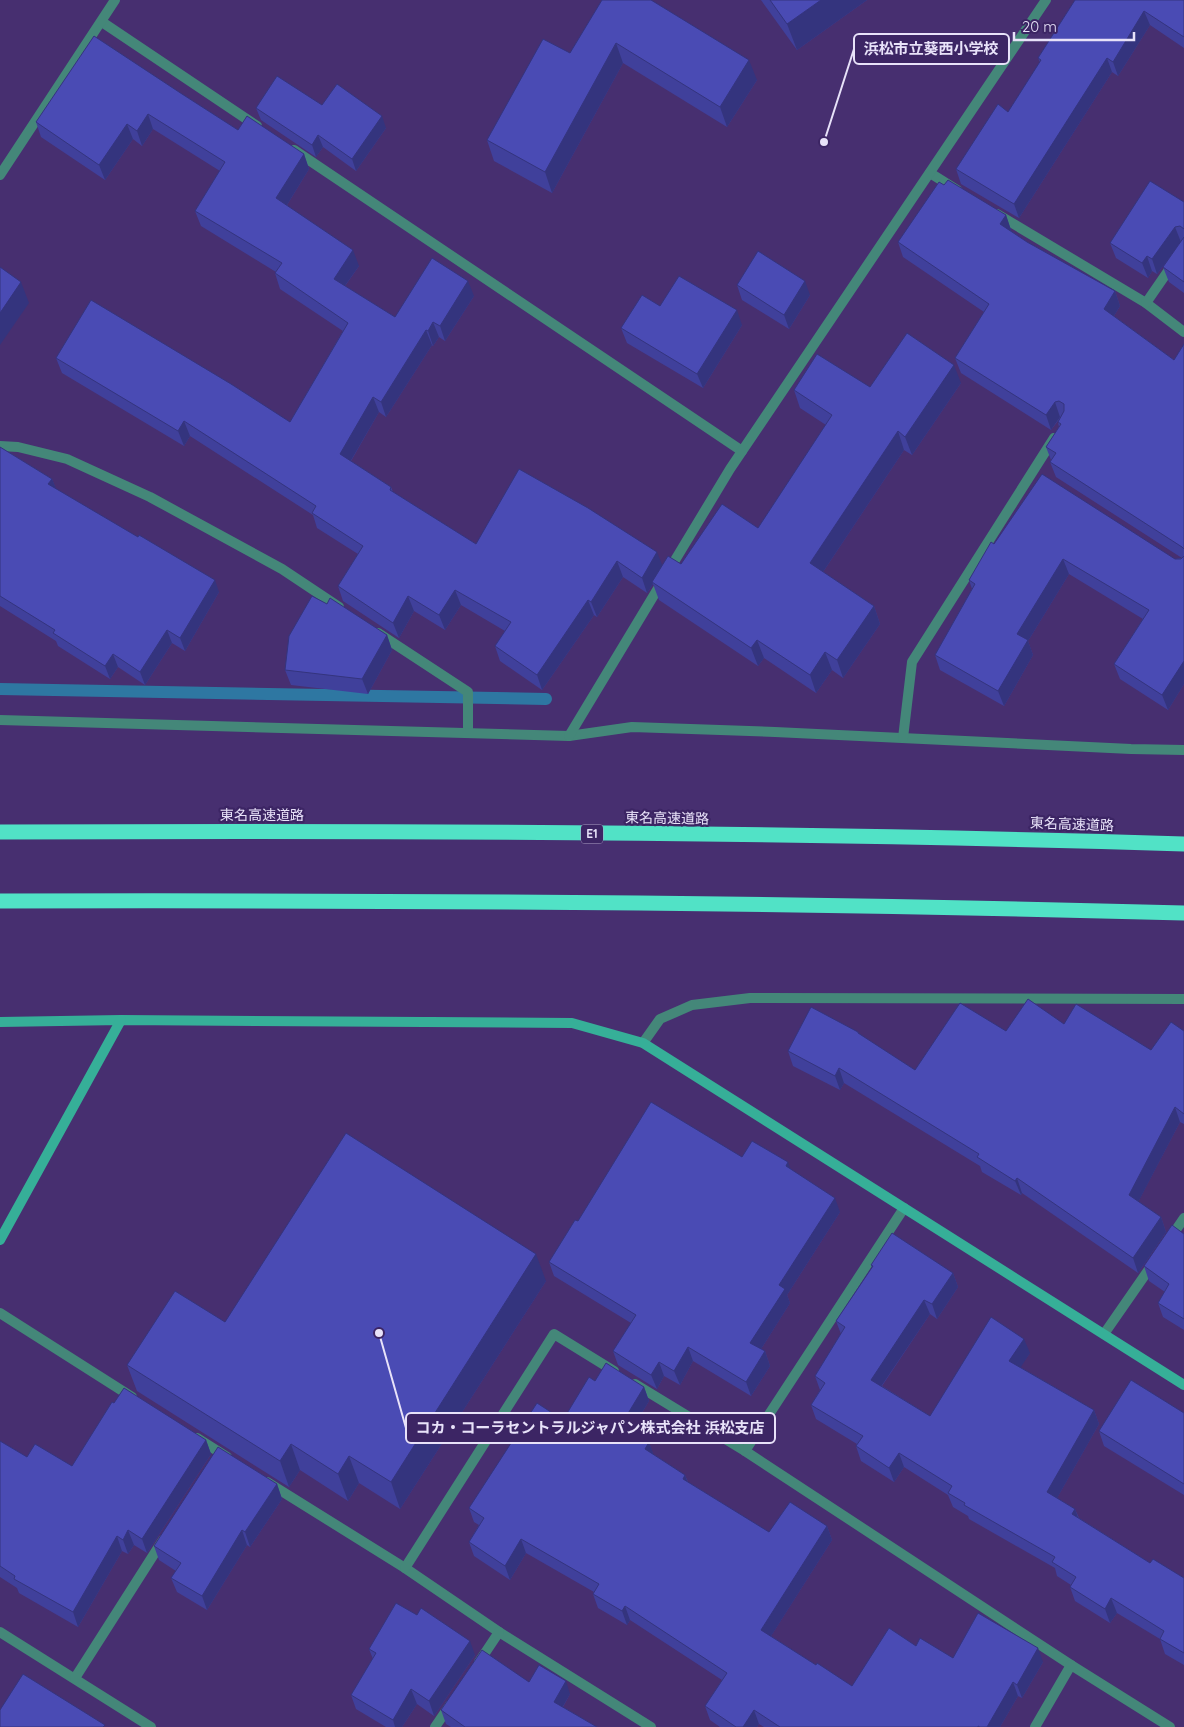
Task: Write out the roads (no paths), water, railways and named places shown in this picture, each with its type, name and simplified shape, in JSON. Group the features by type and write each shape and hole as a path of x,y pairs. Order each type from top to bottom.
{"highway":[{"name":"東名高速道路","path":"0,832 281,831 944,837 1184,844"},
{"path":"0,901 278,900 955,907 1184,913"}],"street":[{"path":"0,175 115,0"},
{"path":"568,736 724,477 1046,0"},
{"path":"102,22 266,132"},
{"path":"282,143 742,451"},
{"path":"930,173 963,193"},
{"path":"988,208 1146,303 1184,332"},
{"path":"1146,303 1184,248"},
{"path":"903,738 912,662 1037,474 1059,431"},
{"path":"0,446 18,447 67,459 150,497 282,569 352,616"},
{"path":"368,626 468,692 468,733"},
{"path":"0,720 568,736 632,728 775,732 1184,750"},
{"path":"643,1043 660,1019 692,1005 750,998 1184,999"},
{"path":"0,1240 121,1020"},
{"path":"0,1022 121,1020 572,1023 643,1043 1184,1385"},
{"path":"745,1451 904,1208"},
{"path":"1104,1334 1184,1218"},
{"path":"0,1313 138,1401"},
{"path":"405,1568 554,1334 745,1451 1071,1665 1170,1727"},
{"path":"187,1432 217,1457 237,1463"},
{"path":"262,1479 405,1568 498,1632 651,1727"},
{"path":"75,1678 172,1528"},
{"path":"0,1632 151,1727"},
{"path":"472,1671 498,1632"},
{"path":"1035,1727 1071,1665"},
{"path":"435,1727 456,1695"}],"waterway":[{"path":"0,689 546,699"}],"place":[{"name":"浜松市立葵西小学校","path":"824,142"},
{"name":"コカ・コーラセントラルジャパン株式会社 浜松支店","path":"379,1333"}]}
